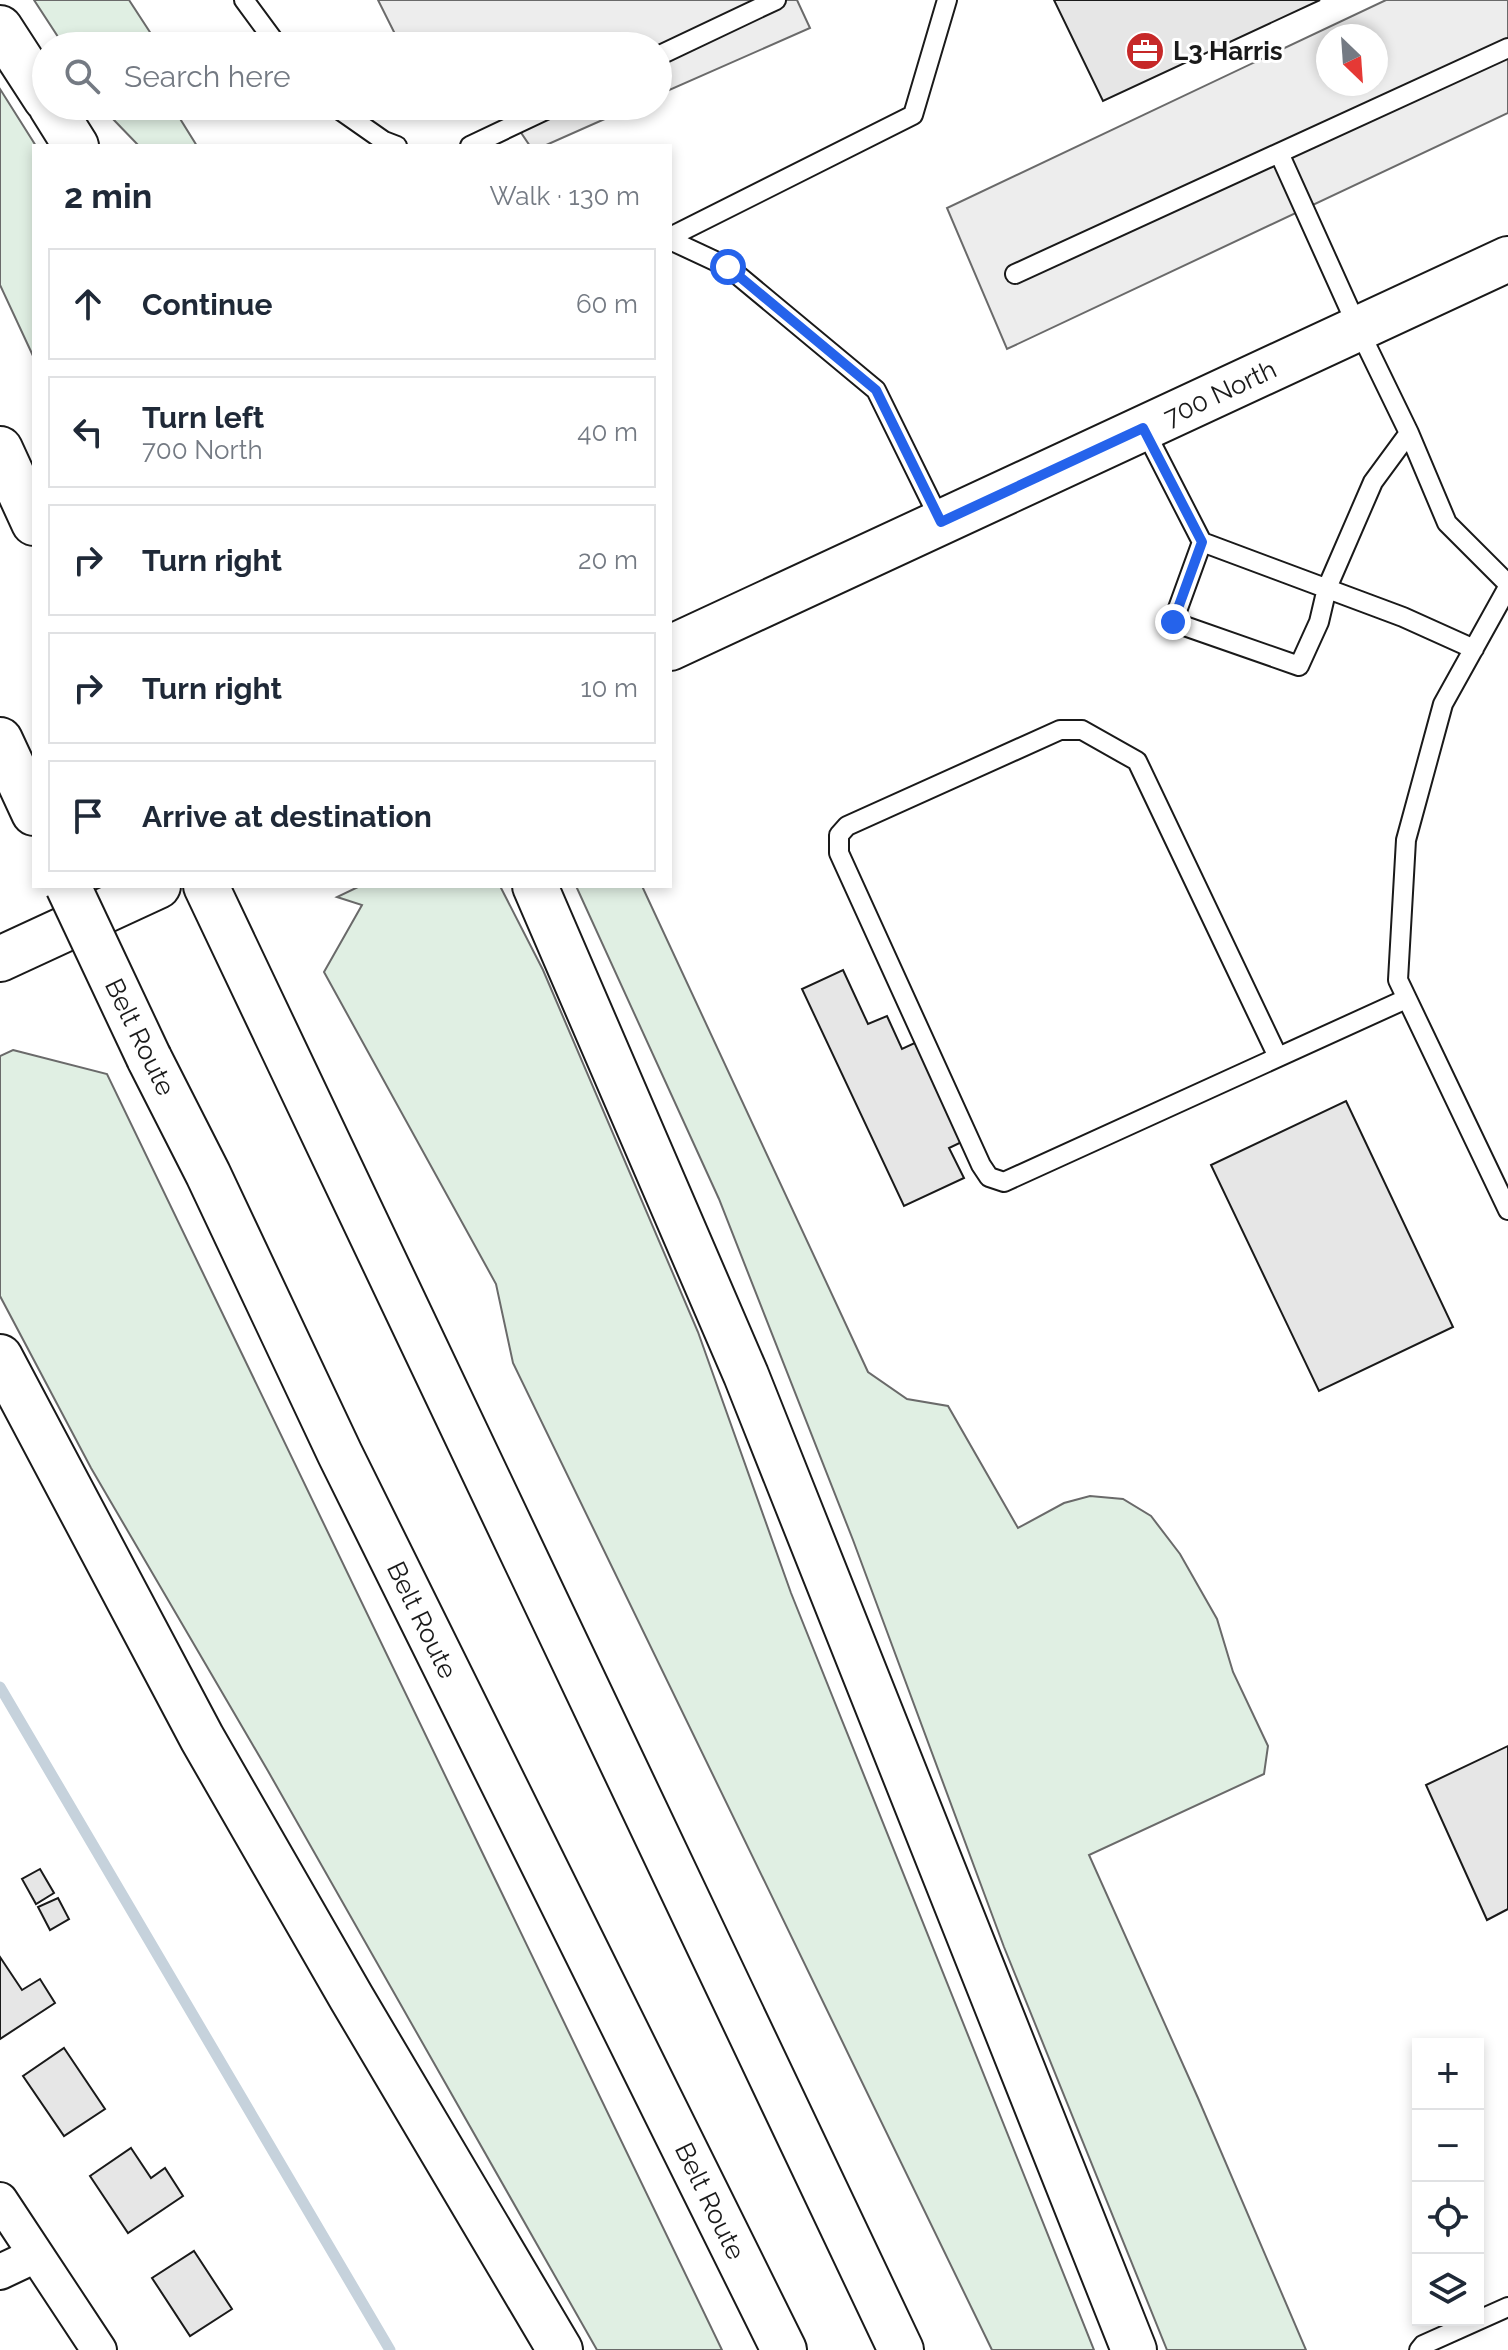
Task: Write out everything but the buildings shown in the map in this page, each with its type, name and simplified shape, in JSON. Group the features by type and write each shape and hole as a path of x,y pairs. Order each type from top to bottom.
{"main road":[{"path":"0,28 32,77"},
{"path":"60,120 75,144"},
{"name":"700 North","path":"672,647 1508,259"},
{"path":"0,449 32,519"},
{"path":"0,740 27,797"},
{"name":"Belt Route","path":"69,888 346,1468 784,2350"},
{"path":"0,959 154,888"},
{"path":"207,888 901,2350"},
{"path":"536,888 752,1389 1134,2350"},
{"path":"0,1357 202,1738 560,2350"}],"street":[{"path":"0,2200 99,2350"},
{"path":"0,2272 36,2255"}],"lane":[{"path":"244,0 268,32"},
{"path":"672,49 776,0"},
{"path":"672,238 913,115 947,0"},
{"path":"1015,274 1508,48"},
{"path":"354,120 392,144"},
{"path":"474,144 525,120"},
{"path":"1279,153 1409,433 1447,523 1508,586 1443,704 1406,840 1398,980 1508,1210"},
{"path":"672,240 728,267 876,390 941,522"},
{"path":"1143,428 1202,542 1403,617 1474,649"},
{"path":"1202,542 1173,622 1299,666 1319,622 1327,588 1373,482 1409,433"},
{"path":"1278,1057 1137,761 1082,730 1060,730 847,826 839,835 839,853 981,1165 989,1177 1004,1182 1406,999"},
{"path":"1419,2350 1423,2345 1508,2307"}],"green space":[{"path":"34,0 129,0 150,32 55,32"},
{"path":"0,89 35,144 32,144 32,354 0,285"},
{"path":"114,120 181,120 196,144 137,144"},
{"path":"356,888 501,888 543,970 698,1332 791,1593 1094,2350 992,2350 513,1363 496,1284 324,972 362,905 337,897"},
{"path":"577,888 643,888 868,1372 907,1399 948,1406 1018,1528 1064,1503 1090,1496 1123,1499 1151,1516 1180,1554 1217,1619 1233,1672 1268,1746 1264,1774 1089,1855 1306,2350 1167,2350 1004,1947 853,1540 719,1199"},
{"path":"13,1050 107,1074 722,2350 597,2350 268,1771 91,1468 0,1296 0,1056"}],"shaded area":[{"path":"378,0 797,0 810,28 672,89 672,32 394,32"},
{"path":"1386,0 1508,0 1508,113 1007,349 947,208 1316,33 1316,96 1388,96 1388,24 1335,24"},
{"path":"512,120 602,120 548,144 529,144"}],"waterway":[{"path":"0,1687 390,2350"}],"place":[{"name":"L3 Harris","path":"1145,51"}],"route":[{"path":"728,267 876,390 941,522 1143,428 1202,542 1173,622"}]}
